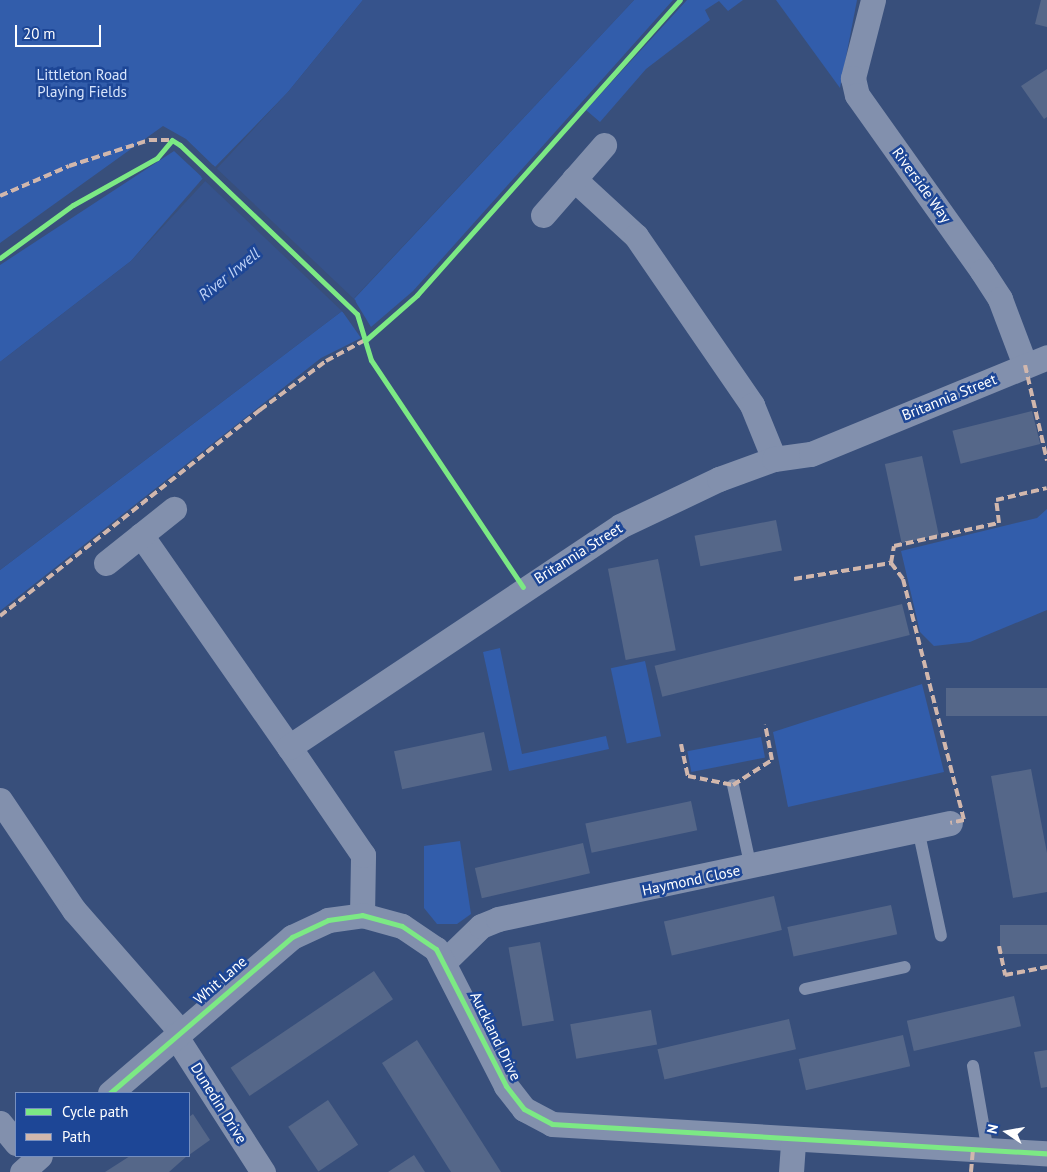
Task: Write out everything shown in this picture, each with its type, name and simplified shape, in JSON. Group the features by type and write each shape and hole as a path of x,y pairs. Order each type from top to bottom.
{"street":[{"name":"Riverside Way","path":"873,0 853,78 857,95 1000,299 1036,361"},
{"path":"543,215 604,145"},
{"path":"574,179 636,236 752,405 774,459"},
{"name":"Britannia Street","path":"289,747 612,531 719,479 774,459 811,454 1036,361"},
{"path":"106,563 174,508"},
{"path":"140,535 364,855 362,916"},
{"name":"Dunedin Drive","path":"0,800 84,923 178,1032 260,1171"},
{"name":"Haymond Close","path":"445,960 481,926 498,919 751,868 950,823"},
{"name":"Auckland Drive","path":"362,916 402,926 445,960 506,1086 537,1118 568,1128 988,1152 1047,1153"},
{"name":"Whit Lane","path":"111,1092 178,1032 292,937 328,920 362,916"},
{"path":"0,1123 15,1142"},
{"path":"791,1172 793,1141"}],"lane":[{"path":"733,785 751,868"},
{"path":"918,829 941,936"},
{"path":"805,988 906,967"},
{"path":"973,1066 988,1152"}],"green space":[{"name":"Littleton Road Playing Fields","path":"0,0 363,0 288,92 215,167 186,139 163,126 0,243"},
{"path":"634,0 673,0 413,291 371,327 354,299"},
{"path":"687,0 743,0 728,11 719,1 705,10 710,20 646,69 600,122 586,110"},
{"path":"776,0 857,0 840,88"},
{"path":"174,151 203,178 131,261 0,362 0,265"},
{"path":"342,311 361,338 321,358 0,611 0,570"},
{"path":"1047,509 1047,610 970,642 934,646 920,632 901,551 1037,518"},
{"path":"500,648 522,754 606,736 609,749 509,771 483,652"},
{"path":"645,661 661,736 627,744 611,668"},
{"path":"922,684 944,772 788,807 773,732"},
{"path":"761,737 765,758 691,772 687,751"},
{"path":"460,841 471,914 457,924 437,924 424,908 424,846"}],"water":[{"name":"River Irwell","path":"363,0 634,0 342,311 0,570 0,362 131,261 288,92"}],"pier":[{"path":"213,165 356,301 344,313 201,177"}],"building":[{"path":"1041,0 1047,0 1047,27 1035,24"},
{"path":"1047,69 1047,117 1044,119 1021,86"},
{"path":"1032,411 1040,444 961,464 952,431"},
{"path":"922,456 939,535 902,543 885,464"},
{"path":"776,520 782,550 700,566 695,536"},
{"path":"658,559 676,650 626,660 608,569"},
{"path":"902,604 910,635 662,697 655,666"},
{"path":"946,688 1047,688 1047,716 946,716"},
{"path":"484,732 492,770 402,789 394,751"},
{"path":"1031,769 1047,853 1047,892 1013,898 991,776"},
{"path":"691,801 697,830 592,853 585,823"},
{"path":"583,843 590,873 482,898 475,868"},
{"path":"774,896 782,930 672,956 664,921"},
{"path":"891,905 897,934 794,956 787,927"},
{"path":"1000,925 1047,925 1047,954 1000,954"},
{"path":"540,942 554,1021 522,1026 508,948"},
{"path":"374,971 393,999 250,1096 231,1068"},
{"path":"1014,996 1021,1026 914,1051 907,1021"},
{"path":"651,1010 657,1044 576,1059 570,1024"},
{"path":"789,1019 796,1049 664,1080 657,1049"},
{"path":"903,1035 910,1066 806,1090 799,1059"},
{"path":"417,1040 501,1172 451,1172 382,1063"},
{"path":"1047,1050 1047,1087 1041,1088 1034,1052"},
{"path":"328,1100 358,1145 318,1172 288,1127"},
{"path":"193,1114 210,1140 190,1154 190,1116"},
{"path":"414,1155 425,1172 388,1172"},
{"path":"128,1157 186,1157 169,1172 105,1172"}],"marked path":[{"path":"0,196 69,166 149,140 172,140"},
{"path":"0,616 260,410 326,361 367,339"},
{"path":"1025,365 1047,460"},
{"path":"891,563 894,546 999,523 996,500 1047,488"},
{"path":"794,579 891,563 903,579 964,820 950,823"},
{"path":"681,744 688,776 733,785 772,760 765,725"},
{"path":"999,946 1005,975 1047,967"},
{"path":"971,1172 973,1151"}],"cycle path":[{"path":"367,339 417,295 680,0"},
{"path":"0,258 73,205 157,158 172,140 180,145 357,314 371,360 523,587"},
{"path":"111,1092 292,937 328,920 362,915 402,926 436,949 506,1086 524,1109 552,1124 1047,1153"}]}
